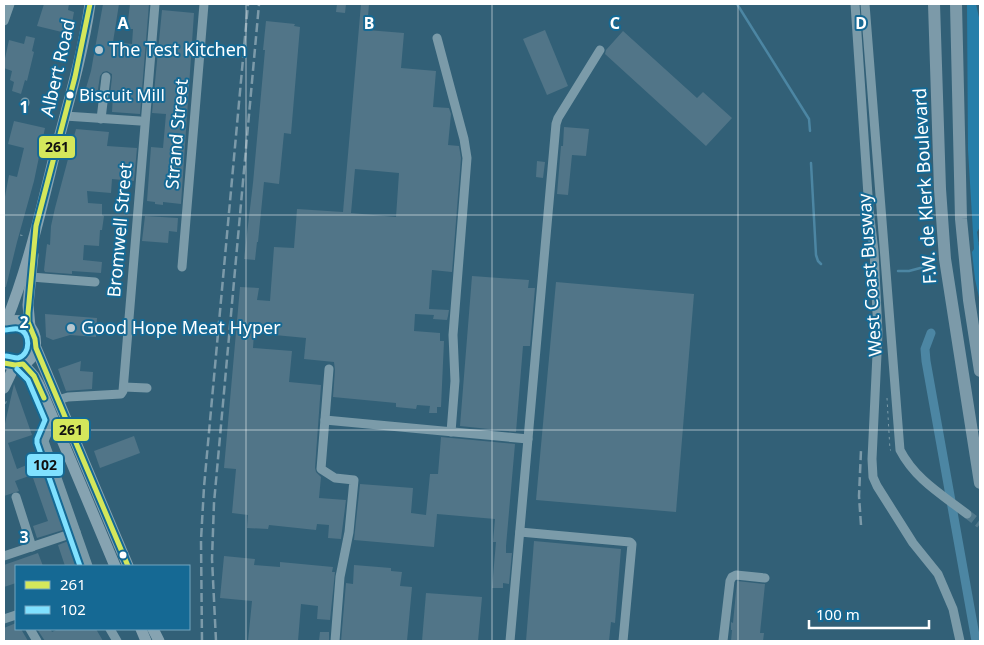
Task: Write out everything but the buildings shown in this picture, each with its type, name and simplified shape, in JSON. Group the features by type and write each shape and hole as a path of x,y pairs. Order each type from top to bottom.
{"highway":[{"name":"F.W. de Klerk Boulevard","path":"934,4 940,188 945,259 980,483"},
{"name":"F.W. de Klerk Boulevard","path":"956,5 961,219 969,300 980,371"}],"main road":[{"name":"Albert Road","path":"5,323 14,302 36,226 65,116 90,4"},
{"name":"Albert Road","path":"36,226 28,305 30,327 36,338 36,348 128,565"},
{"path":"5,323 19,321 30,327"},
{"path":"4,388 19,365 29,360 36,348"},
{"path":"4,363 19,365 34,376 114,565"}],"street":[{"path":"4,21 10,4"},
{"name":"Bromwell Street","path":"124,387 155,4"},
{"name":"Strand Street","path":"182,267 204,4"},
{"path":"855,4 878,333 872,459 874,478 886,502 913,543 938,574 953,609 960,641"},
{"name":"West Coast Busway","path":"866,4 898,444 910,468 967,514"},
{"path":"437,38 464,139 467,158 453,335 455,381 451,432"},
{"path":"510,641 556,124 600,50"},
{"path":"102,118 106,77"},
{"path":"65,116 140,121"},
{"path":"31,277 95,282"},
{"path":"329,369 320,469 335,478 354,480 349,532 340,578 334,641"},
{"path":"58,400 68,397 121,394 124,387 147,388"},
{"path":"53,420 44,441 88,565"},
{"path":"325,420 528,439"},
{"path":"16,496 32,547"},
{"path":"4,556 76,532"},
{"path":"520,532 630,542 632,544 623,641"},
{"path":"723,641 732,577 742,575 765,578"},
{"path":"31,630 37,641"},
{"path":"111,630 117,641"}],"shaded area":[{"path":"967,4 976,4 980,22 980,227 977,232 980,254 980,302 972,252 974,249 968,150"}],"waterway":[{"path":"737,4 809,119 810,131"},
{"path":"811,163 816,255 821,264"},
{"path":"898,271 909,271 924,267"},
{"path":"931,333 925,349 926,361 976,641"}],"tunnel":[{"path":"967,514 980,524"}],"railway":[{"path":"202,641 201,540 204,487 248,4"},
{"path":"216,641 212,559 214,503 259,4"},
{"path":"861,450 859,496 861,525"}],"transit line":[{"name":"261","path":"90,4 75,77 36,226 28,322 35,339 36,348 128,565"},
{"name":"102","path":"5,330 16,329 22,331 28,343 22,356 18,358 6,356"},
{"name":"261","path":"4,363 23,364 34,376 44,398"},
{"name":"102","path":"17,369 28,380 45,420 37,443 80,565"}],"place":[{"name":"The Test Kitchen","path":"99,50"},
{"name":"Biscuit Mill","path":"70,95"},
{"name":"Good Hope Meat Hyper","path":"71,328"}]}
